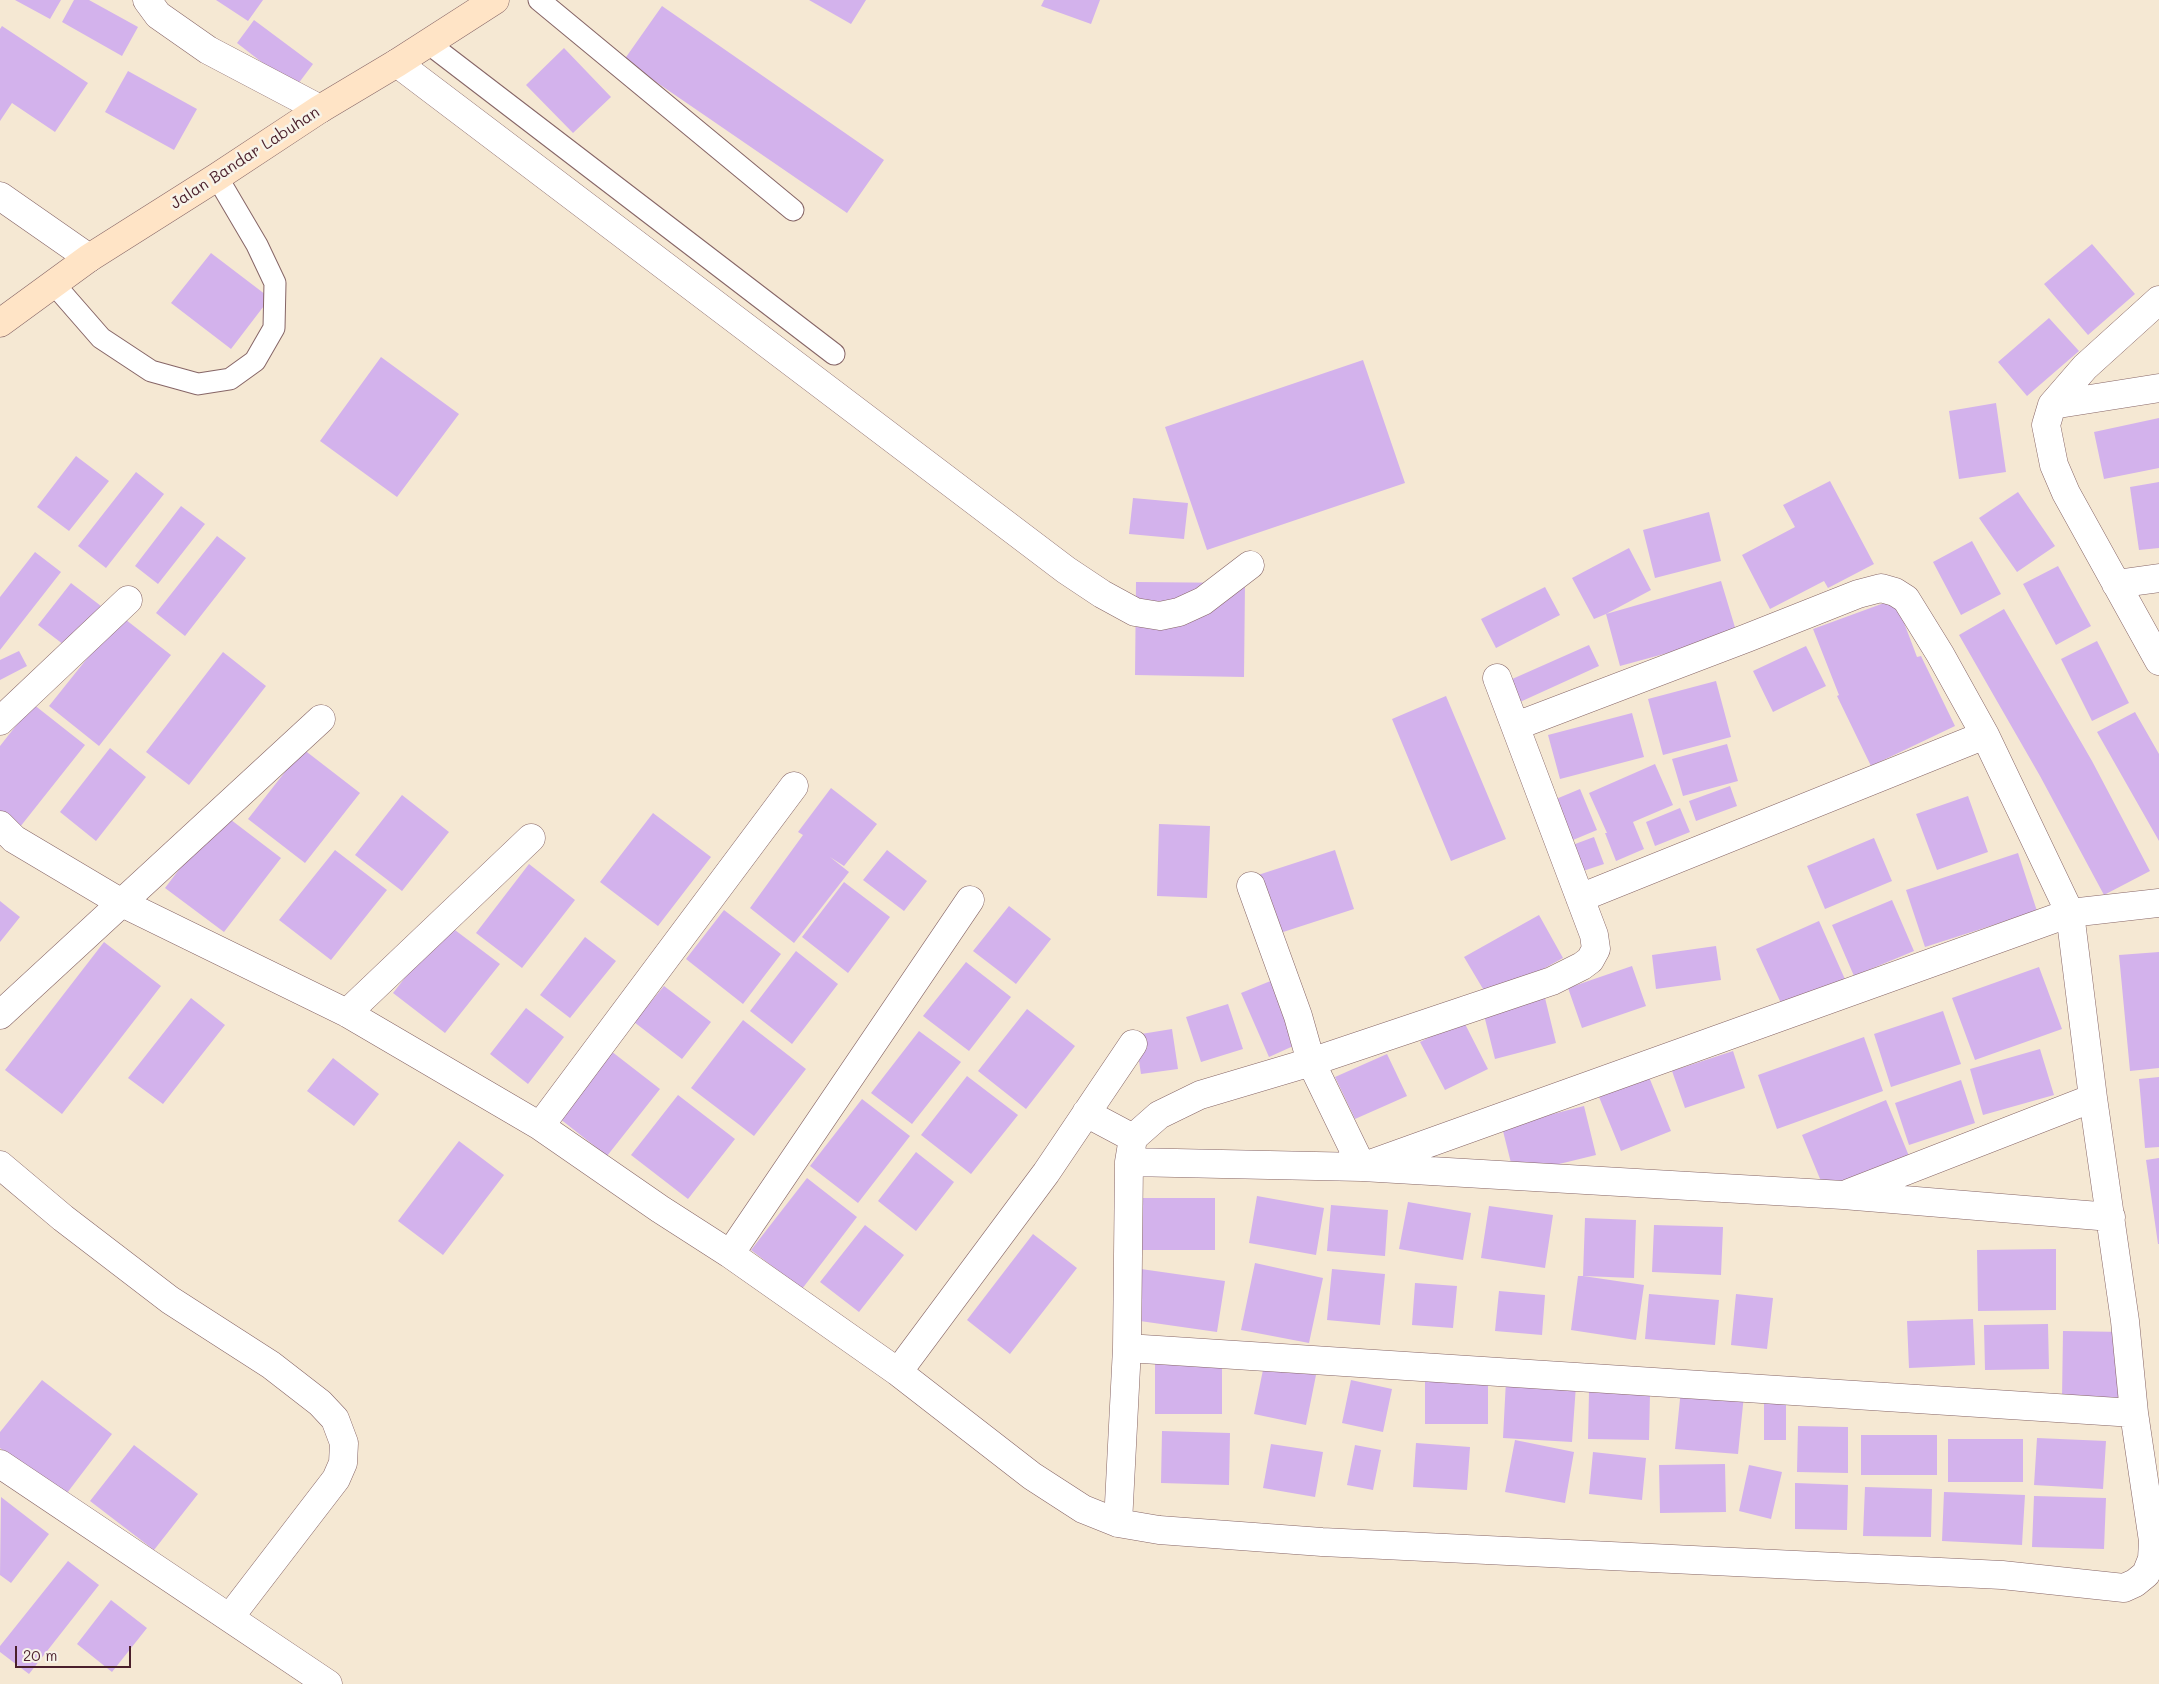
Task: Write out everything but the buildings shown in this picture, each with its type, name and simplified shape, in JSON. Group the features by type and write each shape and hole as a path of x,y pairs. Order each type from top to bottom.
{"main road":[{"name":"Jalan Bandar Labuhan","path":"0,323 89,258 320,109 397,63 495,0"}],"street":[{"path":"147,0 158,15 208,50 320,109"},
{"path":"397,63 1058,564 1102,594 1135,612 1160,616 1179,612 1202,601 1250,565"},
{"path":"0,196 89,258"},
{"path":"2159,300 2085,367 2052,405 2046,425 2054,465 2083,526 2159,661"},
{"path":"2052,405 2159,388"},
{"path":"2116,584 2159,578"},
{"path":"0,825 14,839 120,902 347,1013 540,1126 660,1209 730,1254 898,1372 1032,1476 1083,1509 1118,1523 1158,1530 1249,1537 2002,1575 2124,1588 2136,1583 2146,1574 2152,1559 2153,1541 2134,1413 2112,1217 2093,1098 2070,913 1985,735 1940,654 1906,599 1895,592 1881,588 1858,594 1516,726"},
{"path":"0,721 128,600"},
{"path":"1118,1523 1127,1348 1131,1150 1158,1115 1200,1095 1311,1062 1570,973 1590,960 1596,949 1594,935 1497,678"},
{"path":"0,1015 120,902 321,719"},
{"path":"1580,898 1985,735"},
{"path":"540,1126 794,786"},
{"path":"347,1013 531,838"},
{"path":"1251,886 1298,1016 1311,1062 1362,1167"},
{"path":"730,1254 970,900"},
{"path":"1362,1167 2070,913 2159,903"},
{"path":"898,1372 1046,1173 1133,1044"},
{"path":"1843,1195 2093,1098"},
{"path":"1086,1113 1131,1150 1362,1167 1843,1195 2112,1217"},
{"path":"0,1165 63,1218 170,1300 271,1365 320,1403 335,1420 344,1443 343,1463 336,1479 230,1617"},
{"path":"1127,1348 2134,1413"},
{"path":"0,1464 328,1684"}],"lane":[{"path":"540,0 793,210"},
{"path":"428,43 834,354"},
{"path":"53,283 101,338 151,371 198,384 230,379 255,361 274,328 275,284 257,245 217,177"}]}
